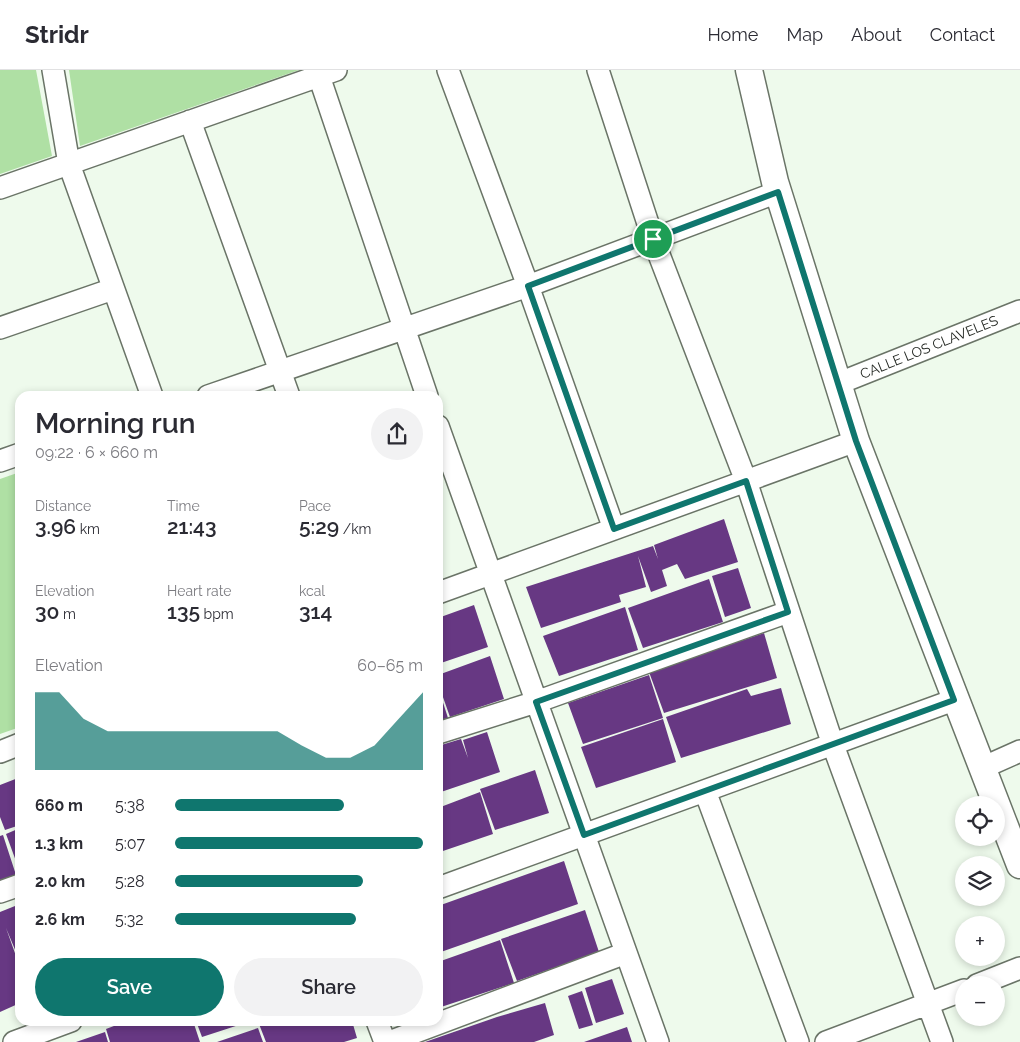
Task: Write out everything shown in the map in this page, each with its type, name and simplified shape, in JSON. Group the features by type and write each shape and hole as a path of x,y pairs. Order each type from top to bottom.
{"main road":[{"path":"749,70 778,192 856,441 954,700 1020,865"}],"street":[{"path":"53,70 69,164 150,391"},
{"path":"448,70 528,286 614,529"},
{"path":"598,70 653,239 746,481 833,745 942,1042"},
{"path":"0,188 327,73 404,328 425,391"},
{"path":"190,121 287,391"},
{"path":"222,391 528,286 778,192"},
{"path":"0,328 114,289"},
{"name":"CALLE LOS CLAVELES","path":"837,384 1020,311"},
{"path":"443,441 489,574 658,1042"},
{"path":"443,591 856,441"},
{"path":"0,461 15,456"},
{"path":"443,731 536,702 788,612"},
{"path":"443,886 954,700"},
{"path":"0,752 15,746"},
{"path":"982,768 1020,751"},
{"path":"705,791 798,1042"},
{"path":"0,892 15,886"},
{"path":"443,1022 626,953"},
{"path":"1000,976 1020,968"},
{"path":"826,1042 955,994"},
{"path":"14,1042 57,1026"},
{"path":"379,1026 384,1042"},
{"path":"389,1042 432,1026"}],"green space":[{"path":"0,70 36,70 52,156 0,174"},
{"path":"69,70 299,70 80,146"},
{"path":"15,474 15,729 0,734 0,479"}],"building":[{"path":"724,519 738,562 685,579 677,564 662,570 667,586 651,592 638,556 646,587 619,595 621,602 541,628 526,587 653,546 658,559 654,545"},
{"path":"738,568 751,608 725,617 712,576"},
{"path":"709,579 723,622 643,648 628,608"},
{"path":"474,605 488,647 443,662 443,616"},
{"path":"625,607 638,650 559,676 543,636"},
{"path":"764,633 777,678 664,713 649,672"},
{"path":"490,656 504,699 450,717 443,697 443,673"},
{"path":"649,675 663,718 583,744 568,703"},
{"path":"781,688 791,724 681,758 666,717 747,689 751,696"},
{"path":"443,702 448,718 443,720"},
{"path":"663,719 676,762 596,788 581,747"},
{"path":"487,732 500,772 443,791 443,744 461,739 468,758 463,740"},
{"path":"535,770 549,813 495,830 480,789"},
{"path":"15,779 15,827 5,830 0,817 0,785"},
{"path":"480,792 493,834 443,851 443,806"},
{"path":"15,830 15,858 6,834"},
{"path":"3,835 15,872 15,879 0,883 0,836"},
{"path":"564,861 578,904 443,951 443,904"},
{"path":"15,906 15,950 6,928 15,953 15,1005 0,1012 0,912"},
{"path":"585,910 599,952 517,981 501,939"},
{"path":"500,940 514,983 443,1006 443,960"},
{"path":"612,979 624,1014 596,1023 585,988"},
{"path":"582,991 593,1025 579,1029 568,996"},
{"path":"545,1003 554,1035 534,1042 425,1042 497,1017"},
{"path":"114,1026 195,1026 200,1042 110,1042 106,1029"},
{"path":"198,1026 236,1026 202,1037"},
{"path":"260,1026 353,1026 357,1038 344,1042 266,1042"},
{"path":"627,1027 632,1042 584,1042"},
{"path":"258,1028 263,1042 217,1042"},
{"path":"105,1032 108,1042 76,1042"}],"route":[{"path":"778,192 856,441 954,700 584,835 536,702 788,612 746,481 614,529 528,286 653,239 778,192"}]}
